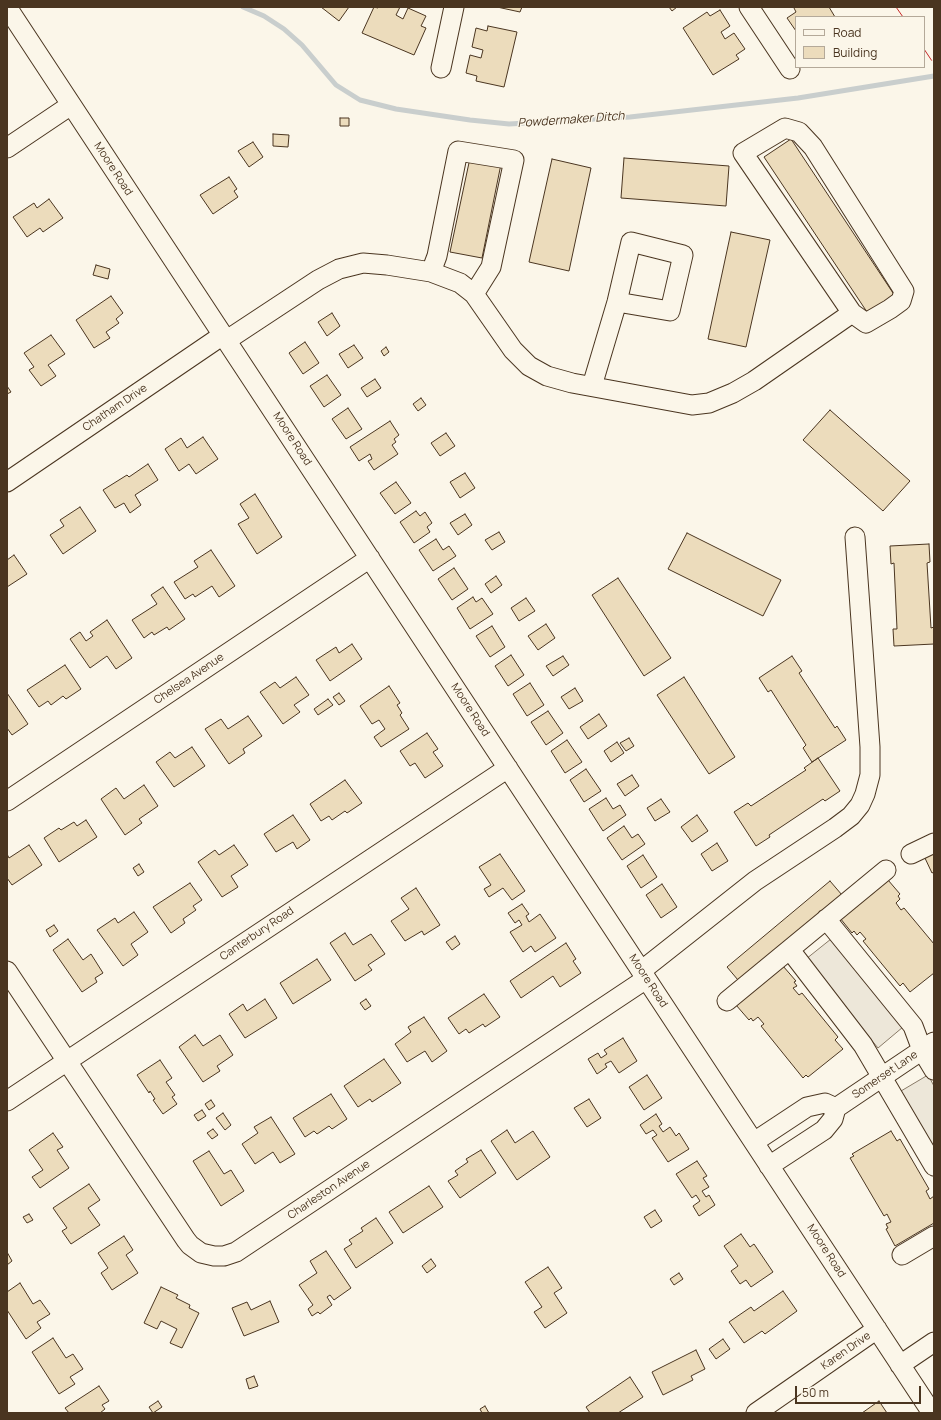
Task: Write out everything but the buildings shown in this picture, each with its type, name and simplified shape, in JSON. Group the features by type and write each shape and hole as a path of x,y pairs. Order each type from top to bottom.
{"street":[{"name":"Moore Road","path":"7,7 932,1413"},
{"path":"441,68 454,7"},
{"path":"749,7 790,69"},
{"path":"7,148 71,105"},
{"path":"785,128 800,132 813,147 904,291 901,301 866,323 852,314 744,153 785,128"},
{"path":"431,272 437,256 458,151 514,160 491,268 474,294"},
{"name":"Chatham Drive","path":"7,482 225,338 318,280 339,269 363,263 431,272 460,283 474,294 513,350 529,366 547,376 572,383 692,405 709,404 733,393 852,314"},
{"path":"592,386 617,302"},
{"name":"Charleston Avenue","path":"67,1062 190,1245 201,1253 214,1256 224,1256 236,1252 250,1243 644,975 755,881 851,816 860,805 865,794 870,775 870,747 856,537"},
{"name":"Chelsea Avenue","path":"7,801 370,558"},
{"name":"Canterbury Road","path":"7,1101 508,768"},
{"path":"911,854 934,844"},
{"path":"727,1001 886,870"},
{"path":"826,919 928,1046 934,1070"},
{"path":"790,950 863,1045 934,1166"},
{"path":"7,971 67,1062"},
{"name":"Somerset Lane","path":"836,1108 928,1046"},
{"path":"754,1142 807,1106 825,1103 836,1108 833,1119 824,1130 770,1166"},
{"path":"902,1255 934,1236"},
{"name":"Karen Drive","path":"756,1413 877,1329"},
{"path":"900,1365 934,1342"}],"shaded area":[{"path":"831,939 903,1027 878,1048 806,959"},
{"path":"928,1075 934,1086 934,1148 901,1091"}],"waterway":[{"name":"Powdermaker Ditch","path":"243,7 264,16 284,29 302,45 336,85 360,100 396,109 509,124 630,117 798,98 934,76"}],"power":[{"path":"896,7 902,16"},
{"path":"925,50 934,64"}]}
